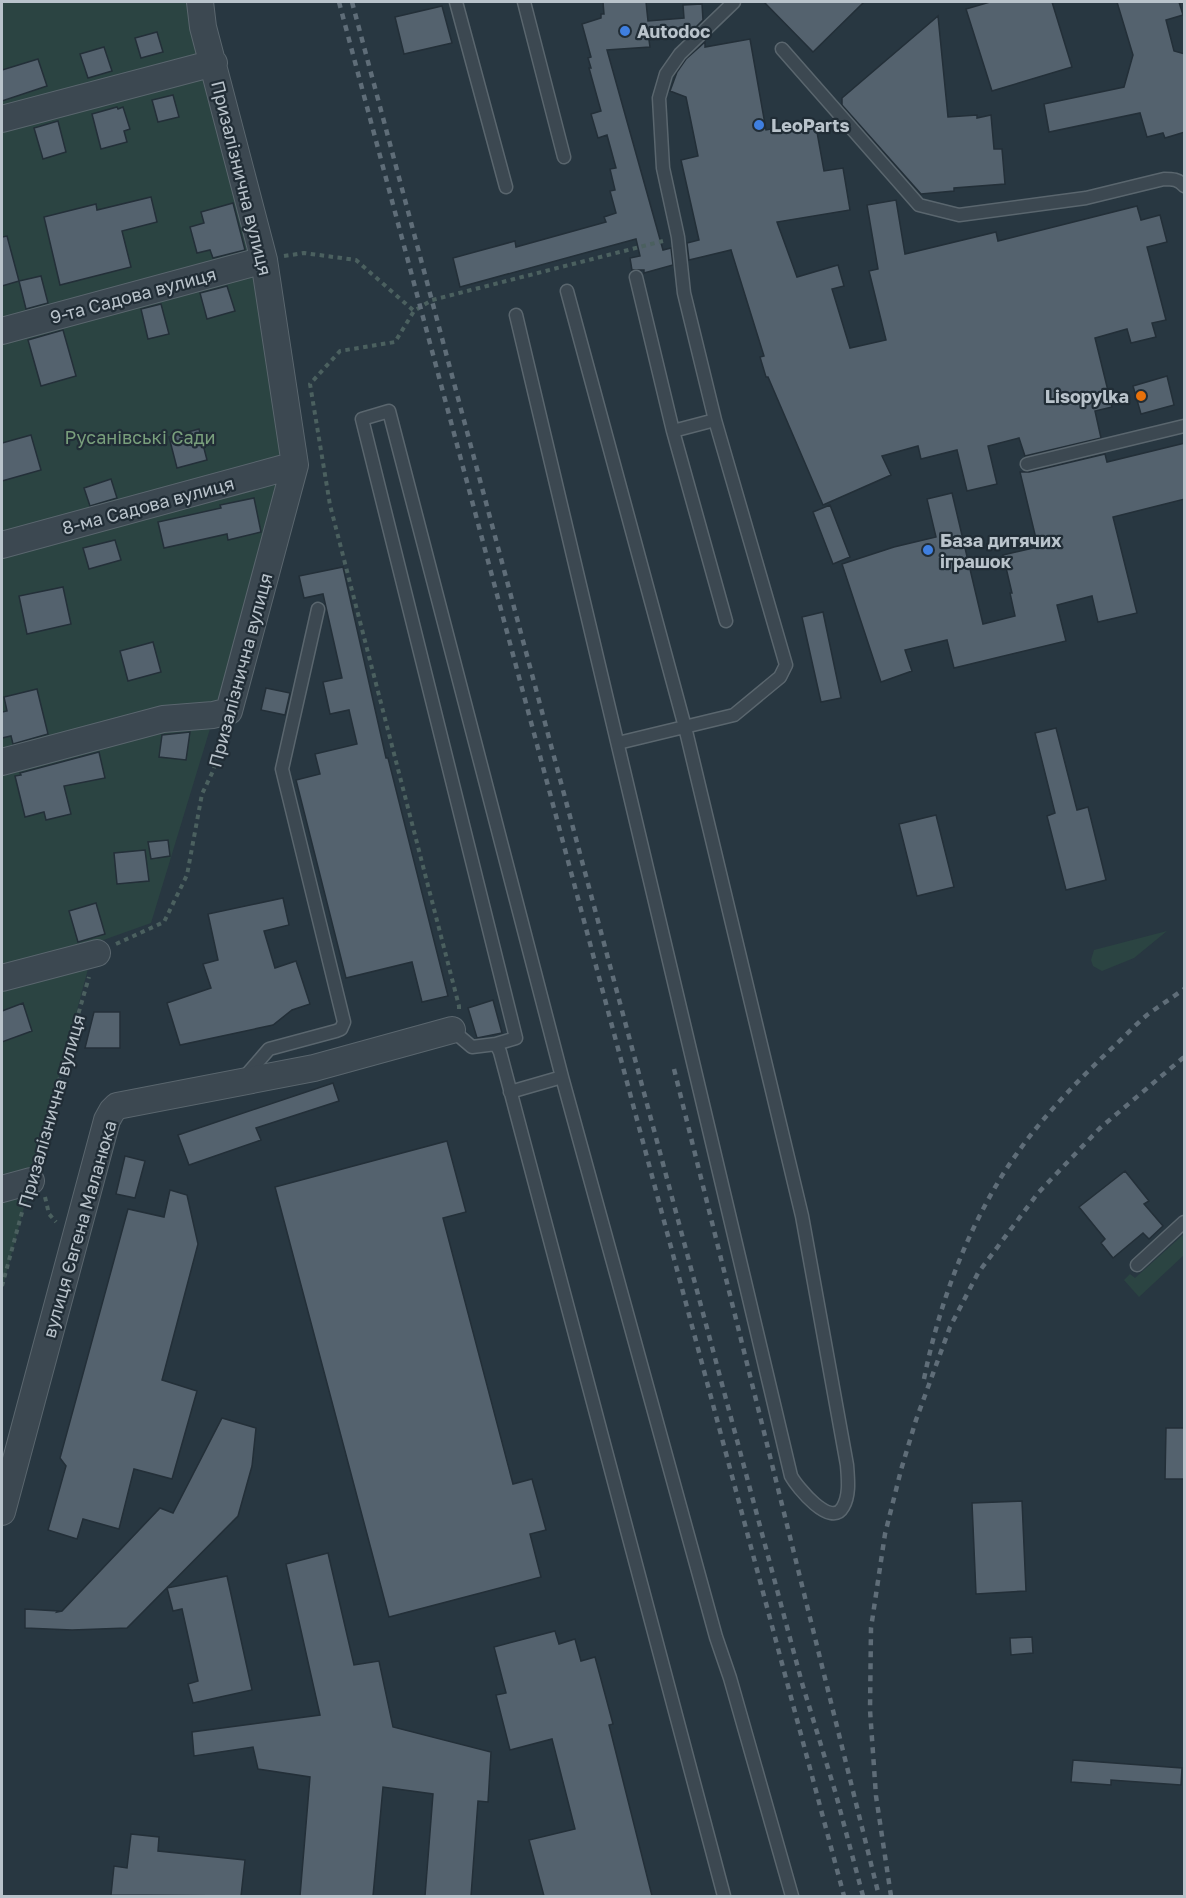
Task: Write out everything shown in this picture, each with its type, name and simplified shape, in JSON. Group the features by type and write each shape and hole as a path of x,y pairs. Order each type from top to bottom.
{"street":[{"name":"Призалізнична вулиця","path":"200,2 203,27 264,260 295,465 229,711"},
{"path":"2,119 214,63"},
{"name":"9-та Садова вулиця","path":"2,331 264,260"},
{"name":"8-ма Садова вулиця","path":"2,545 295,465"},
{"path":"2,762 163,719 213,716 229,711"},
{"path":"2,978 97,952"},
{"name":"вулиця Євгена Маланюка","path":"3,1497 107,1120 112,1111 117,1106 314,1068 452,1030"},
{"path":"2,1189 39,1179"}],"lane":[{"path":"456,2 506,187"},
{"path":"524,2 564,157"},
{"path":"618,743 734,715 780,677 786,664 715,420 684,293 678,237 663,168 659,98 666,74 680,54 734,2"},
{"path":"782,49 919,204 958,215 1086,198 1164,179 1182,182 1185,186"},
{"path":"636,277 673,431 726,621"},
{"path":"516,315 791,1476 796,1486 822,1510 836,1513 844,1506 848,1488 847,1465 802,1216 685,727 567,291"},
{"path":"452,1030 472,1047 496,1044 516,1038 362,419 389,411 562,1077 716,1637 730,1678 792,1896"},
{"path":"673,431 715,420"},
{"path":"1027,464 1185,426"},
{"path":"240,1082 269,1049 341,1029 344,1022 282,768 318,609"},
{"path":"496,1044 724,1896"},
{"path":"510,1092 562,1077"},
{"path":"1137,1265 1185,1222"}],"path":[{"path":"264,260 304,253 356,260 414,311"},
{"name":"Призалізнична вулиця","path":"2,1286 39,1179 38,1154 97,952 164,922 187,875 202,794 213,771 229,711"},
{"path":"38,1154 39,1179 49,1214 74,1244"}],"green space":[{"name":"Русанівські Сади","path":"2,2 188,2 201,67 251,263 283,453 276,461 282,492 151,923 95,943 2,1289"},
{"path":"1167,931 1134,958 1102,971 1093,966 1091,960 1094,950"},
{"path":"1184,1234 1184,1255 1139,1297 1124,1280 1130,1274 1135,1278"}],"building":[{"path":"603,2 646,2 648,21 684,18 683,5 702,4 703,20 686,37 649,40 650,47 607,50 663,250 671,248 673,265 644,273 644,270 632,270 630,258 640,256 636,239 460,287 453,258 515,241 516,247 606,222 604,217 616,213 610,191 615,190 610,169 616,168 607,135 598,138 591,114 601,111 589,68 591,68 588,58 591,57 582,24 601,18 601,14 604,14"},
{"path":"764,2 864,2 813,52"},
{"path":"990,2 1052,2 1072,67 992,91 966,9"},
{"path":"1117,2 1179,2 1183,15 1166,20 1174,51 1185,54 1185,132 1165,138 1163,133 1147,137 1140,113 1049,132 1044,104 1124,87 1133,55"},
{"path":"442,6 452,43 404,54 395,17"},
{"path":"938,16 948,117 977,115 977,118 991,115 994,149 1002,149 1005,184 954,188 954,191 921,194 842,105 842,98"},
{"path":"157,32 163,52 141,58 135,38"},
{"path":"750,39 766,130 815,121 824,171 843,168 850,210 777,222 797,277 838,265 844,286 832,289 850,348 886,340 869,271 878,269 867,205 896,200 905,254 996,232 998,241 1137,206 1141,220 1160,215 1167,242 1147,247 1166,320 1152,323 1156,337 1131,343 1127,329 1095,338 1112,407 1095,411 1101,438 1025,456 1019,438 988,446 997,484 967,491 957,450 921,459 918,446 882,456 891,475 823,505 768,377 766,377 760,357 764,356 731,250 689,260 687,243 699,240 681,160 698,156 686,97 670,91 677,72 686,59 705,42 705,47"},
{"path":"104,47 112,71 88,78 80,54"},
{"path":"38,59 47,86 2,101 2,70"},
{"path":"173,95 179,117 158,122 152,100"},
{"path":"117,107 118,109 123,107 130,129 124,131 127,142 101,149 92,114"},
{"path":"58,121 66,152 43,159 34,128"},
{"path":"151,197 157,222 122,231 131,267 60,285 44,217 96,204 97,210"},
{"path":"233,203 245,250 213,258 210,250 197,253 190,227 204,223 201,212"},
{"path":"7,236 19,281 2,286 2,237"},
{"path":"41,276 48,303 26,309 19,281"},
{"path":"227,286 235,311 207,319 200,293"},
{"path":"161,304 169,334 148,339 141,309"},
{"path":"63,330 76,376 41,386 28,340"},
{"path":"1167,376 1174,405 1141,414 1133,386"},
{"path":"199,429 207,460 177,468 169,437"},
{"path":"31,435 41,470 2,481 2,443"},
{"path":"1185,443 1185,499 1113,517 1137,613 1098,622 1092,596 1057,605 1066,641 954,668 947,640 905,650 912,671 881,682 842,564 894,547 936,537 927,499 952,493 983,624 1015,616 1003,555 1038,547 1020,472 1029,472 1105,454 1107,462"},
{"path":"111,479 117,498 90,506 84,488"},
{"path":"254,498 261,532 228,540 227,534 164,548 158,522"},
{"path":"830,505 850,557 833,564 813,512"},
{"path":"115,540 121,560 89,569 83,548"},
{"path":"343,567 386,758 388,758 448,996 422,1002 412,962 346,978 296,780 320,774 315,754 357,744 349,710 330,714 323,682 342,678 323,594 304,598 299,576"},
{"path":"63,587 71,624 27,634 19,596"},
{"path":"823,612 841,698 821,702 802,617"},
{"path":"153,642 161,672 128,681 120,651"},
{"path":"266,688 290,693 285,715 261,710"},
{"path":"37,689 48,734 13,744 11,736 2,738 2,712 7,711 4,697"},
{"path":"1056,728 1077,810 1088,807 1106,880 1066,890 1047,816 1055,813 1035,733"},
{"path":"190,732 186,760 159,757 162,735"},
{"path":"99,752 105,778 64,786 71,814 46,820 44,812 25,817 15,776"},
{"path":"936,815 954,887 917,896 899,824"},
{"path":"168,840 170,856 151,859 148,842"},
{"path":"145,850 149,881 117,884 114,853"},
{"path":"283,898 289,925 264,931 275,968 296,961 310,1004 292,1010 273,1025 180,1045 167,1003 211,988 203,964 218,960 208,914"},
{"path":"96,903 105,934 78,942 69,911"},
{"path":"493,1000 502,1033 477,1038 468,1008"},
{"path":"23,1003 32,1031 2,1042 2,1011"},
{"path":"94,1012 120,1012 120,1048 85,1048"},
{"path":"333,1083 339,1101 256,1128 261,1140 189,1165 178,1135"},
{"path":"447,1141 466,1212 443,1218 513,1484 532,1479 546,1530 530,1534 541,1577 389,1617 275,1187"},
{"path":"125,1156 145,1161 135,1198 116,1194"},
{"path":"1125,1171 1149,1201 1144,1204 1163,1226 1149,1239 1143,1233 1113,1258 1101,1243 1105,1239 1079,1207"},
{"path":"170,1190 187,1195 198,1244 162,1380 197,1391 172,1479 134,1469 119,1529 83,1519 77,1539 48,1530 66,1466 60,1458 128,1209 164,1217"},
{"path":"222,1418 256,1428 252,1466 238,1516 127,1628 72,1630 25,1628 25,1609 62,1611 160,1508 173,1513"},
{"path":"1166,1428 1185,1428 1185,1479 1165,1479"},
{"path":"1022,1501 1026,1591 976,1594 972,1503"},
{"path":"328,1553 354,1665 379,1661 393,1727 491,1752 488,1802 478,1801 471,1896 425,1896 433,1794 383,1787 373,1896 300,1896 310,1777 258,1769 253,1747 194,1756 192,1732 320,1715 286,1564"},
{"path":"227,1576 252,1690 193,1703 188,1684 198,1681 182,1609 173,1611 167,1588"},
{"path":"555,1631 559,1644 575,1639 581,1661 595,1657 613,1724 609,1725 652,1896 544,1896 529,1840 575,1829 552,1739 510,1750 496,1695 506,1693 494,1647"},
{"path":"1032,1637 1033,1653 1011,1655 1010,1638"},
{"path":"1073,1760 1182,1768 1181,1785 1111,1780 1111,1785 1071,1782"},
{"path":"131,1834 159,1837 158,1851 245,1860 241,1896 111,1895 114,1866 127,1868"}],"railway":[{"path":"339,2 844,1896"},
{"path":"352,2 802,1683 835,1791 863,1896"},
{"path":"924,1379 944,1301 953,1276 974,1226 1000,1179 1051,1110 1095,1064 1147,1015 1184,989"},
{"path":"891,1896 876,1796 870,1710 871,1628 885,1534 916,1420 950,1327 978,1273 1038,1193 1100,1128 1184,1057"},
{"path":"674,1069 879,1896"}],"place":[{"name":"Autodoc","path":"625,31"},
{"name":"LeoParts","path":"759,125"},
{"name":"Lisopylka","path":"1141,396"},
{"name":"База дитячих іграшок","path":"928,550"}]}
